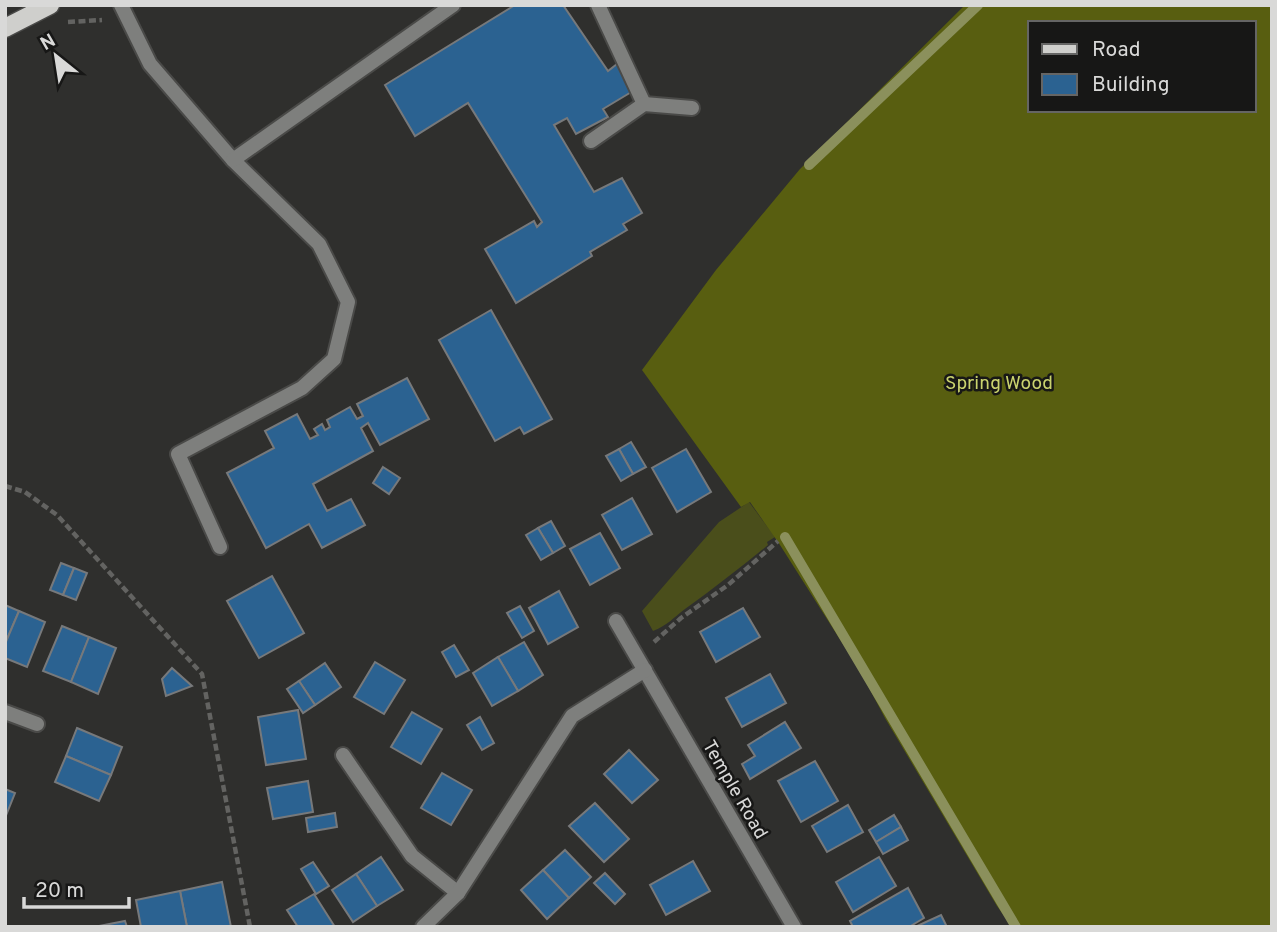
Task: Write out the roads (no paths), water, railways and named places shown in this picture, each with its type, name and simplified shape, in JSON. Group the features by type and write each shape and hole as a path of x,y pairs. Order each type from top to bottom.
{"main road":[{"path":"5,27 50,5"}],"street":[{"path":"121,5 150,64 233,160 319,244 348,302 334,359 302,388 178,454 220,547"},
{"path":"233,160 453,5"},
{"path":"598,5 644,104"},
{"path":"591,141 644,104 692,108"},
{"name":"Temple Road","path":"616,621 794,927"},
{"path":"423,927 458,893 572,716 645,670"},
{"path":"5,712 37,724"},
{"path":"343,755 412,856 458,893"}],"waterway":[{"path":"809,165 978,5"},
{"path":"785,537 1016,927"}],"park label":[{"name":"Spring Wood","path":"999,382"}]}
